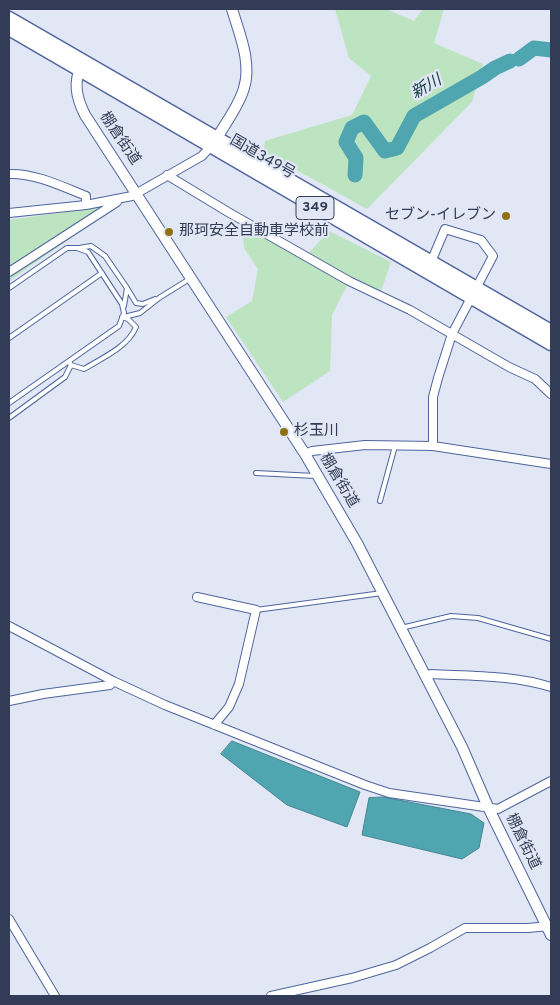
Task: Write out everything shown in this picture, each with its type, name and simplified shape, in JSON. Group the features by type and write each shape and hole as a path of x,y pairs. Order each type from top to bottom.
{"highway":[{"name":"国道349号","path":"9,18 82,66 473,293 549,333"},
{"name":"国道349号","path":"9,29 82,66"},
{"name":"国道349号","path":"214,143 431,262 473,293"}],"street":[{"path":"9,272 121,200 137,194 202,156 214,143 240,98 245,86 247,72 245,54 232,9"},
{"name":"棚倉街道","path":"82,66 76,90 78,102 85,115 305,454 357,543 462,747 488,807 550,929"},
{"path":"9,174 18,174 52,182 86,196 86,205"},
{"path":"167,175 349,281 410,310 509,368 535,379 551,394"},
{"path":"9,213 121,200"},
{"path":"431,262 445,229 481,240 494,256 452,334 433,398 433,446"},
{"path":"305,454 312,451 365,445 433,446 551,464"},
{"path":"198,597 256,610 239,684 229,707 214,725"},
{"path":"9,626 113,681 214,725 365,785 389,792 498,808 551,781"},
{"path":"426,677 431,674 503,677 540,683 551,687"},
{"path":"9,701 43,694 110,685 113,681"},
{"path":"9,919 55,996"},
{"path":"272,996 352,978 396,965 465,928 550,929"}],"lane":[{"path":"9,288 67,248 91,246 105,256 136,303 143,304 160,298"},
{"path":"77,248 88,252 122,304 123,309"},
{"path":"9,338 102,273"},
{"path":"122,317 140,313 191,278"},
{"path":"9,403 70,363 119,326 127,288"},
{"path":"70,363 84,369 132,337 136,327 128,319 122,317"},
{"path":"9,418 65,377 70,363"},
{"path":"380,501 395,446"},
{"path":"256,473 317,476"},
{"path":"256,610 383,593"},
{"path":"402,628 451,616 478,618 551,639"}],"green space":[{"path":"335,9 386,9 414,21 423,9 444,9 434,43 483,64 472,102 367,209 264,152 265,141 352,115 371,76 349,58"},
{"path":"101,207 107,213 9,281 9,220"},
{"path":"242,225 303,259 329,231 391,262 381,291 351,278 332,315 330,371 283,402 226,317 252,301 258,269 244,248"}],"water":[{"path":"232,741 360,792 347,827 287,805 221,754"},
{"path":"383,797 471,814 484,823 479,848 462,859 362,835 369,798"}],"waterway":[{"name":"新川","path":"519,59 534,48 551,50"},
{"name":"新川","path":"355,175 356,158 346,142 352,128 364,122 385,151 397,148 414,116 510,61"}],"place":[{"name":"セブン-イレブン","path":"506,216"},
{"name":"那珂安全自動車学校前","path":"169,232"},
{"name":"杉玉川","path":"284,432"}]}
